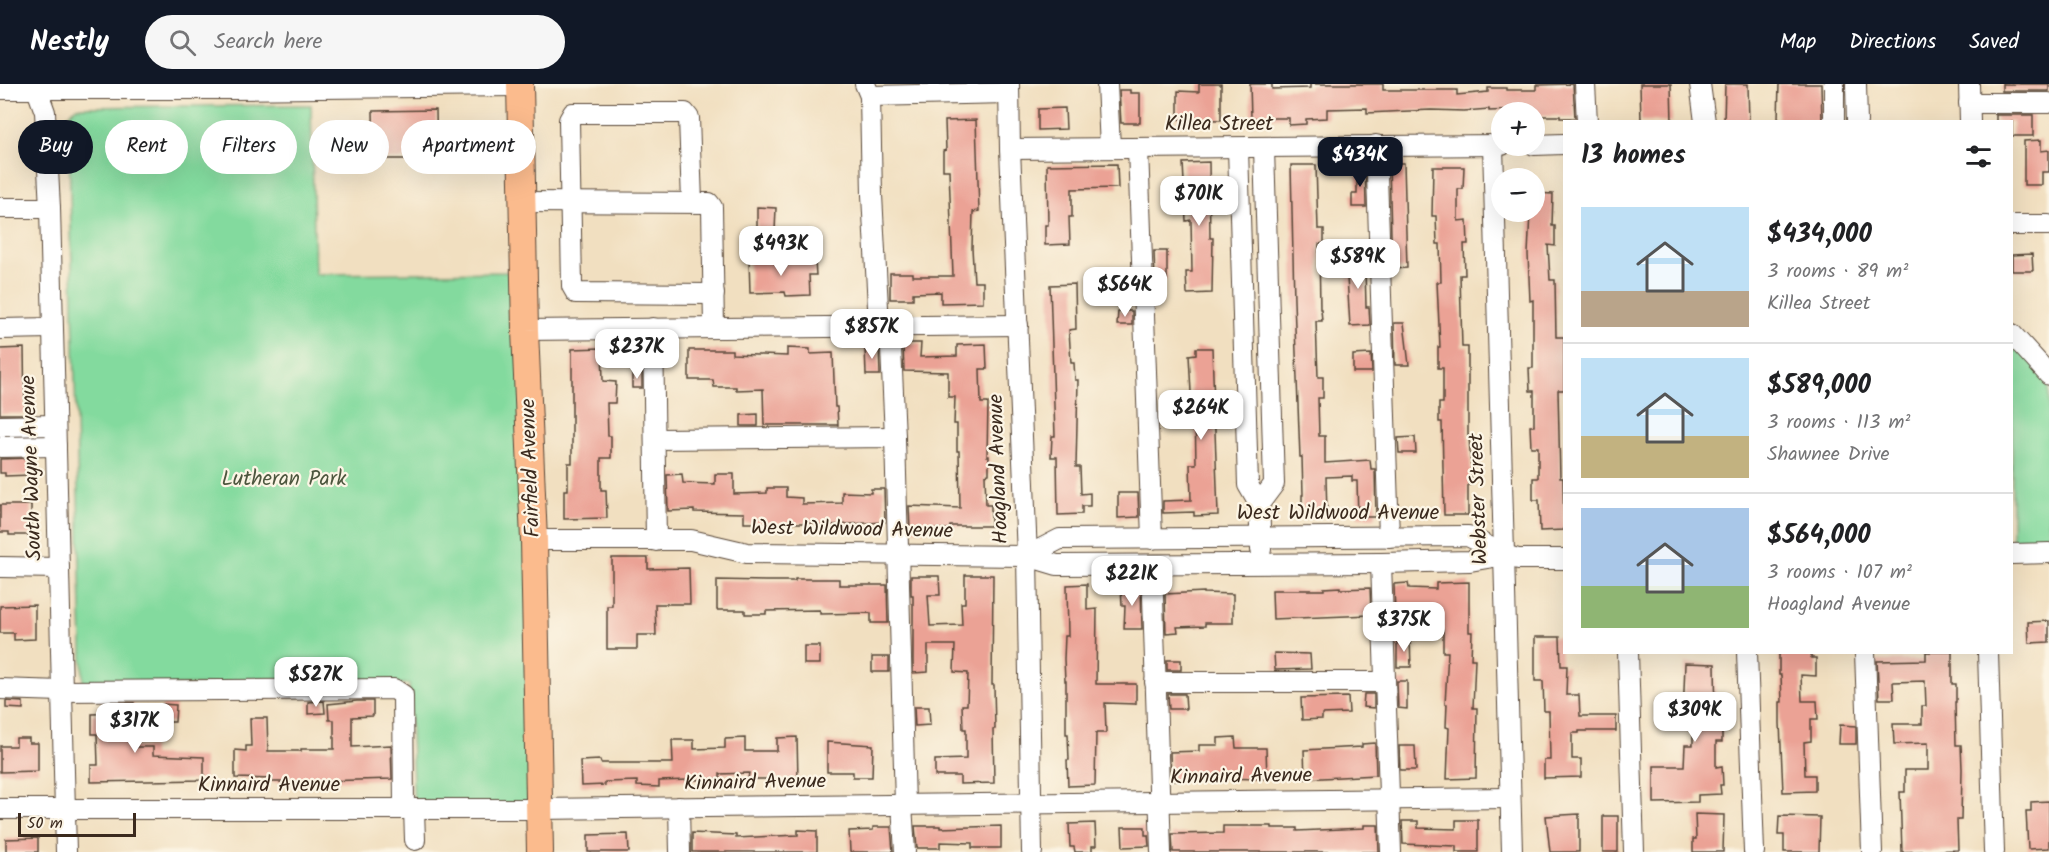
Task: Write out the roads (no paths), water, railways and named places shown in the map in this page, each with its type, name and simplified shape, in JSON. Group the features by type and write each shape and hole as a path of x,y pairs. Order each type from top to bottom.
{"main road":[{"name":"Fairfield Avenue","path":"520,85 525,330 534,540 540,852"}],"street":[{"path":"1107,84 1110,148"},
{"path":"1585,84 1587,120"},
{"path":"1700,84 1705,120"},
{"path":"1834,84 1834,120"},
{"path":"1856,84 1857,120"},
{"path":"0,89 36,86 520,85"},
{"name":"South Wayne Avenue","path":"36,86 45,112 50,208 66,852"},
{"path":"905,852 895,437 872,195 868,90 1009,89"},
{"name":"Hoagland Avenue","path":"1009,89 1027,556 1032,852"},
{"path":"1969,103 2049,103"},
{"path":"692,202 689,118 685,113 573,113 569,120 570,202 572,286 576,293 714,294"},
{"path":"1545,145 1563,144"},
{"name":"Killea Street","path":"1010,149 1491,145"},
{"path":"1376,146 1389,537"},
{"path":"1138,148 1152,539"},
{"path":"1238,148 1248,485 1259,504 1262,564"},
{"path":"1259,504 1274,484 1263,148"},
{"name":"Webster Street","path":"1497,156 1512,852"},
{"path":"522,202 709,203 712,207 714,328"},
{"path":"0,208 50,208"},
{"path":"2013,225 2049,225"},
{"path":"1243,322 1269,321"},
{"path":"525,330 1018,325"},
{"path":"0,328 52,328"},
{"path":"652,328 656,541"},
{"path":"2013,335 2049,375"},
{"path":"1245,362 1271,362"},
{"path":"0,426 55,425"},
{"path":"655,439 895,437"},
{"path":"0,447 56,446"},
{"name":"West Wildwood Avenue","path":"1027,556 1060,539 1468,536 1518,559 1563,559"},
{"name":"West Wildwood Avenue","path":"534,540 691,540 747,553 1027,556 1057,565 1381,563 1470,561 1505,555"},
{"path":"2013,554 2049,554"},
{"path":"1381,563 1391,852"},
{"path":"1152,566 1161,852"},
{"path":"0,567 59,568"},
{"path":"1628,654 1634,852"},
{"path":"1748,654 1754,852"},
{"path":"1865,654 1872,852"},
{"path":"1988,654 1995,852"},
{"path":"1155,682 1385,682"},
{"path":"0,689 61,691 394,689 403,695 409,809 415,840"},
{"name":"Kinnaird Avenue","path":"0,809 538,809 1510,798"},
{"path":"679,807 680,852"}],"park label":[{"name":"Lutheran Park","path":"284,479"}]}
